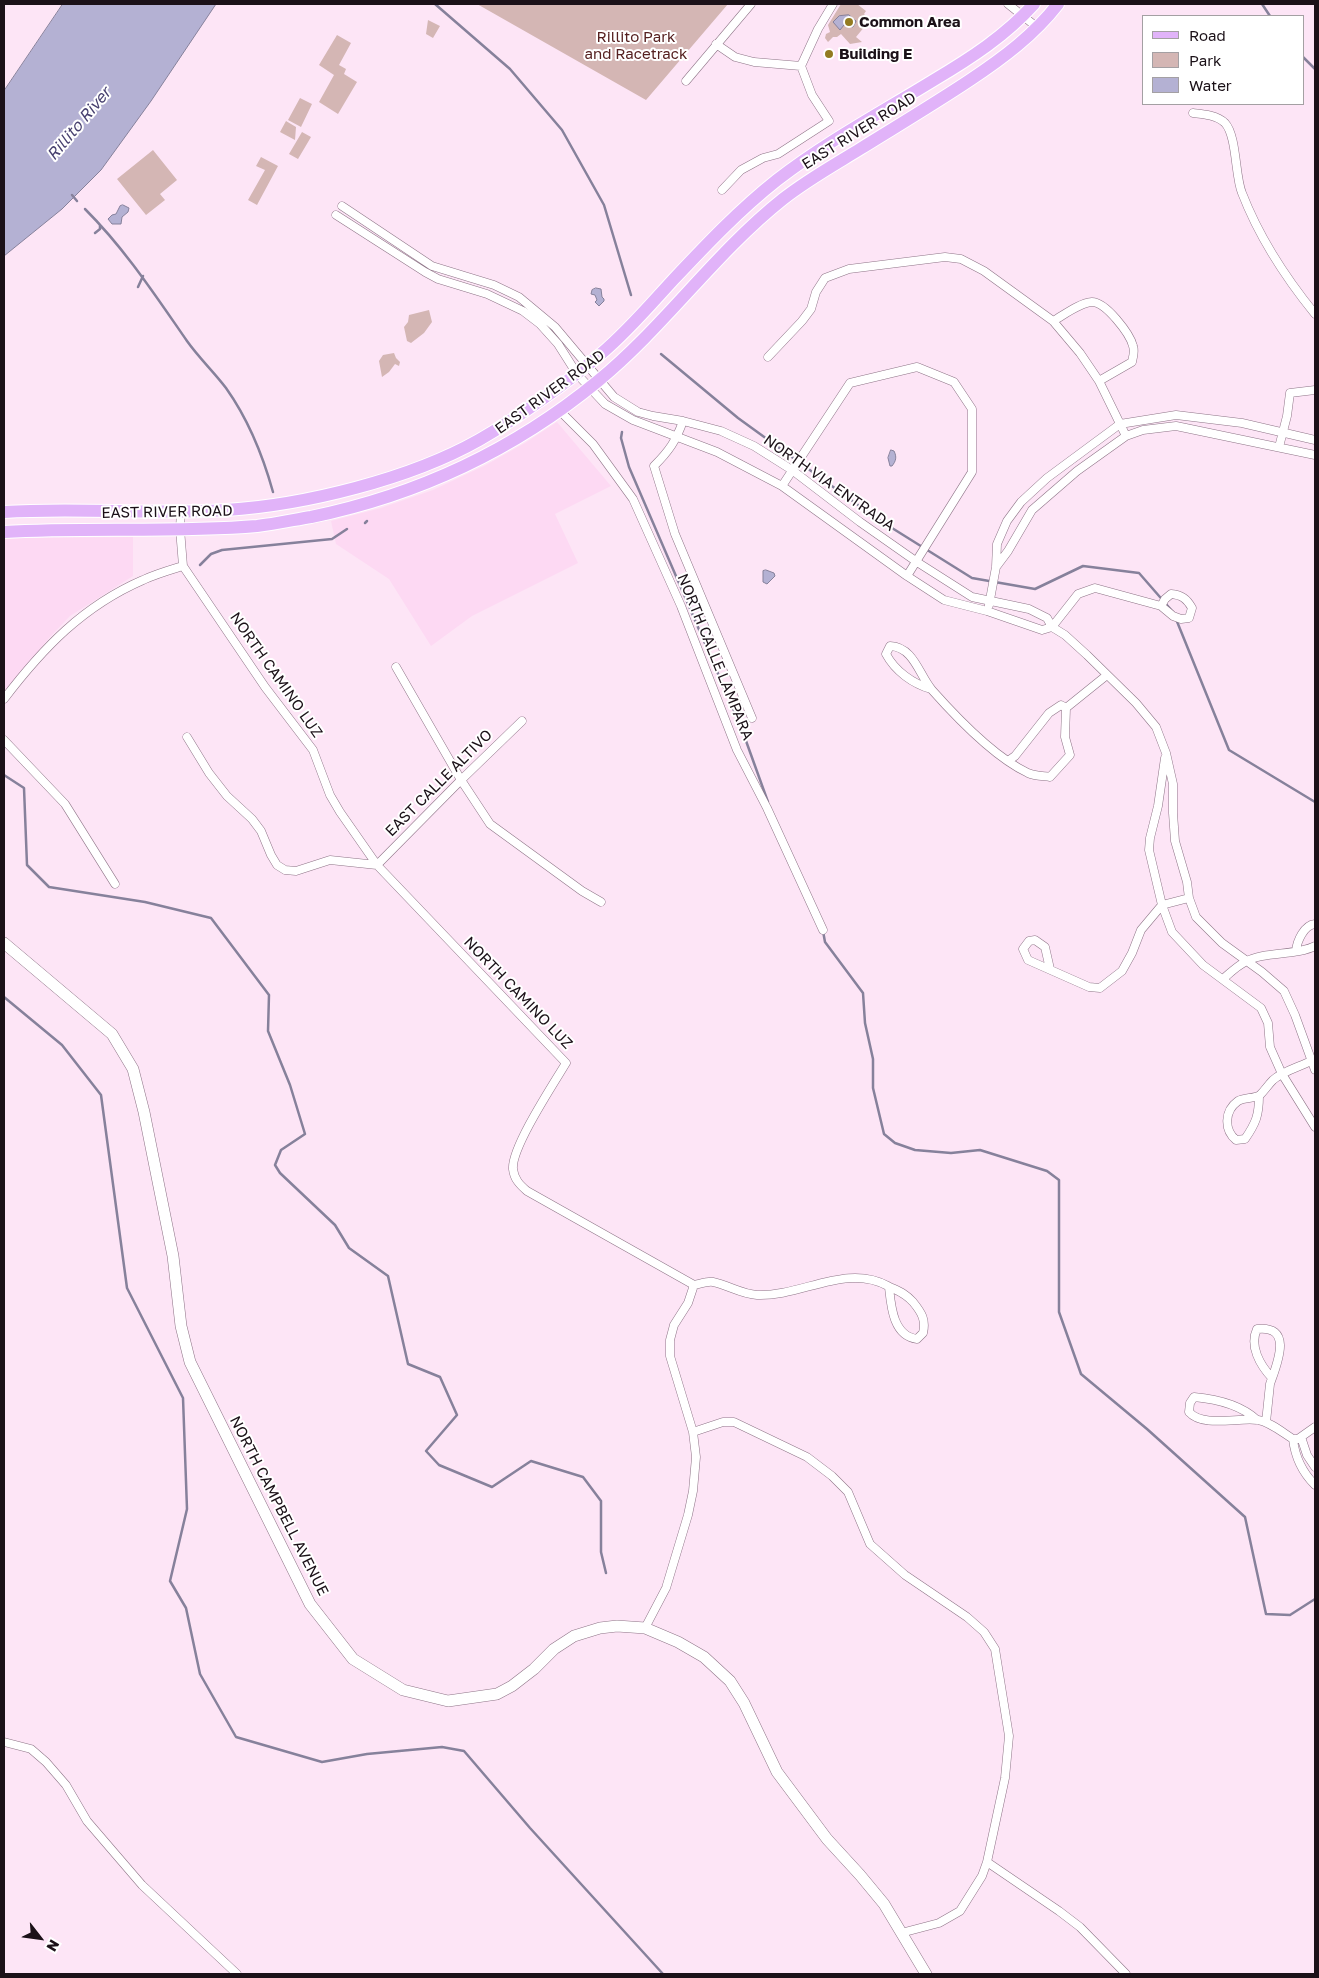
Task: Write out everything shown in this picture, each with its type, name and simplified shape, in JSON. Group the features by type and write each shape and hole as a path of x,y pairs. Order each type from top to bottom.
{"main road":[{"name":"EAST RIVER ROAD","path":"4,512 181,511 268,507 320,496 391,476 479,440 582,370 627,330 736,216 779,179 836,140 974,56 997,39 1034,4"},
{"name":"EAST RIVER ROAD","path":"4,532 106,528 180,529 259,526 360,506 424,485 473,463 510,442 559,410 594,384 626,356 750,228 783,199 818,174 974,78 1038,28 1058,4"},
{"name":"NORTH CAMPBELL AVENUE","path":"4,943 112,1034 133,1069 144,1112 173,1256 181,1326 190,1362 310,1604 353,1659 403,1690 448,1701 497,1694 512,1686 534,1669 554,1649 574,1636 600,1628 617,1626 645,1628 678,1642 704,1657 730,1681 744,1703 777,1772 827,1838 884,1904 926,1974"}],"street":[{"path":"686,80 751,4"},
{"path":"722,190 741,170 763,158 778,154 829,122 812,95 801,66 818,29 833,4"},
{"path":"1008,4 1038,28"},
{"path":"716,44 735,57 754,62 801,66"},
{"path":"1193,113 1212,115 1226,123 1233,142 1241,192 1268,249 1315,314"},
{"name":"NORTH VIA ENTRADA","path":"342,206 432,266 494,286 519,297 555,327 582,370 594,384 638,412 720,431 754,446 792,470 860,522 917,562 972,597 1029,609 1047,618 1052,627 1065,635 1107,675 1136,703 1156,727 1166,753 1174,784 1173,813 1175,840 1187,882 1189,898 1196,917 1222,943 1284,991 1315,1070"},
{"name":"NORTH VIA ENTRADA","path":"336,215 438,279 487,294 523,311 540,324 582,370 594,384 605,404 633,420 718,452 782,486 907,576 944,600 987,611 1042,630 1052,627"},
{"path":"768,357 811,309 816,292 826,278 849,269 945,257 962,259 984,271 1053,321 1080,353 1099,381 1126,436"},
{"path":"1053,321 1079,306 1091,302 1100,304 1110,310 1133,345 1134,354 1132,362 1099,381"},
{"path":"782,486 850,383 917,367 954,382 972,409 972,472 907,576"},
{"path":"1278,447 1287,416 1290,393 1315,390"},
{"name":"NORTH CALLE LAMPARA","path":"559,410 593,444 633,499 681,606 737,750 767,808 823,930"},
{"path":"987,611 996,567 997,544 1007,521 1026,497 1047,478 1120,424 1176,415 1242,422 1315,440"},
{"name":"NORTH CALLE LAMPARA","path":"682,421 677,437 668,452 654,466 675,534 752,718"},
{"path":"996,567 1035,507 1077,471 1126,436 1143,430 1176,426 1315,455"},
{"path":"1026,497 1035,507"},
{"name":"NORTH CAMINO LUZ","path":"181,511 180,529 183,566 264,687 313,750 330,795 340,812 377,865 566,1064 546,1095 514,1159 513,1169 515,1178 527,1191 694,1285"},
{"path":"4,700 27,669 58,635 84,614 143,580 183,566"},
{"path":"1052,627 1078,594 1095,588 1161,606"},
{"path":"931,689 911,679 891,663 886,654 890,646 898,646 913,659 931,689 984,741 1008,761 1028,773 1050,776 1070,755 1065,737 1066,708 1107,675"},
{"path":"396,667 461,780 490,824 582,891 601,902"},
{"path":"1008,761 1015,756 1049,713 1061,705 1066,708"},
{"name":"EAST CALLE ALTIVO","path":"377,865 522,721"},
{"path":"187,737 226,796 252,819 261,831 277,865 284,870 296,871 330,860 377,865"},
{"path":"4,740 65,804 115,884"},
{"name":"NORTH VIA ENTRADA","path":"1166,753 1149,850 1162,906 1172,932 1203,965 1261,1008 1268,1023 1270,1047 1282,1074 1315,1127"},
{"path":"1050,969 1089,988 1100,988 1122,971 1132,953 1141,930 1162,906 1189,898"},
{"path":"1296,951 1297,944 1307,927 1315,924"},
{"path":"1223,979 1246,961 1315,946"},
{"path":"1259,1096 1259,1110 1255,1125 1245,1139 1236,1140 1229,1134 1226,1124 1228,1114 1238,1101 1259,1096 1282,1074 1311,1061"},
{"path":"645,1628 666,1588 688,1515 695,1474 693,1432 670,1356 674,1325 688,1302 694,1285 712,1281 733,1290 757,1295 794,1291 818,1283 851,1279 867,1278 880,1281 904,1293 924,1317 923,1333 917,1339 911,1338 900,1329 892,1306 889,1287"},
{"path":"1262,1421 1280,1348 1278,1336 1270,1328 1257,1329 1254,1336 1254,1344 1260,1361 1272,1378"},
{"path":"1262,1421 1224,1421 1193,1417 1189,1412 1188,1406 1194,1397 1233,1406 1249,1412 1293,1439 1298,1440 1315,1427"},
{"path":"693,1432 723,1422 734,1422 807,1457 832,1476 848,1492 870,1544 905,1575 967,1617 991,1640 995,1649 1009,1736 1005,1778 987,1862 982,1876 960,1911 939,1923 901,1933"},
{"path":"1302,1437 1307,1456 1315,1467"},
{"path":"1293,1439 1297,1460 1309,1479 1315,1484"},
{"path":"4,1742 31,1749 46,1762 66,1785 88,1821 142,1885 237,1974"},
{"path":"987,1862 1080,1927 1126,1974"}],"shaded area":[{"path":"557,422 611,486 555,514 578,563 472,616 431,646 389,579 336,544 331,521 381,508 433,490 486,465"},
{"path":"133,537 133,576 70,616 49,638 4,694 4,538"}],"green space":[{"name":"Rillito Park and Racetrack","path":"477,4 728,4 646,100"},
{"name":"Common Area","path":"841,4 857,4 866,11 864,14 870,20 856,37 862,42 850,44 841,34 833,37 828,42 825,38 826,34 830,32 828,25"},
{"path":"428,20 440,26 433,38 426,34"},
{"path":"337,35 351,43 339,65 346,69 344,74 357,82 338,114 319,102 334,75 319,65"},
{"path":"300,98 312,104 301,127 288,120"},
{"path":"286,121 296,127 295,140 280,132"},
{"path":"302,132 311,137 298,159 289,154"},
{"path":"153,150 177,180 160,194 165,200 146,215 117,179"},
{"path":"261,157 278,166 257,205 248,200 265,170 256,166"},
{"path":"429,310 432,322 424,333 411,343 407,341 404,327 408,322 409,315"},
{"path":"394,353 400,362 399,366 395,364 382,377 379,361 383,355"}],"water":[{"name":"Rillito River","path":"63,4 216,4 151,101 101,170 62,209 4,256 4,91"},
{"path":"849,15 856,21 853,27 844,25 840,30 833,22 839,16"},
{"path":"123,205 129,208 128,212 122,217 121,224 112,224 108,219 116,214 120,206"},
{"path":"596,288 601,289 604,299 599,306 595,302 597,300 595,295 591,294 592,290"},
{"path":"891,450 894,451 896,457 892,466 890,466 888,458"},
{"path":"766,570 774,573 775,576 767,584 763,582 763,571"}],"waterway":[{"path":"435,4 510,69 562,130 604,205 631,295"},
{"path":"1262,4 1269,15"},
{"path":"1304,58 1315,69"},
{"path":"72,195 77,201"},
{"path":"85,209 126,256 192,347 234,400 254,438 273,492"},
{"path":"95,233 100,229 100,225"},
{"path":"138,287 143,276"},
{"path":"661,354 738,418 876,518 972,578 1035,589 1083,566 1139,573 1173,612"},
{"path":"622,432 621,438 629,467 741,727 768,802"},
{"path":"200,565 211,554 222,550 332,539 347,529"},
{"path":"1176,619 1229,750 1315,802"},
{"path":"4,775 24,788 27,865 49,887 145,902 211,918 269,995 268,1031 290,1085 305,1134 281,1150 275,1165 280,1173 335,1225 349,1248 388,1276 408,1364 440,1377 457,1415 426,1451 439,1465 492,1487 531,1461 583,1477 601,1501 601,1552 606,1573"},
{"path":"823,931 825,942 863,993 865,1023 873,1059 873,1088 884,1134 895,1143 915,1150 951,1153 980,1150 1047,1171 1059,1180 1059,1312 1081,1374 1147,1429 1245,1517 1266,1614 1290,1615 1315,1599"},
{"path":"4,997 62,1045 101,1095 127,1288 183,1398 187,1509 170,1581 186,1608 200,1674 236,1737 322,1762 367,1754 442,1747 464,1751 530,1828 663,1974"}],"place":[{"name":"Common Area","path":"849,22"},
{"name":"Building E","path":"829,54"}]}
